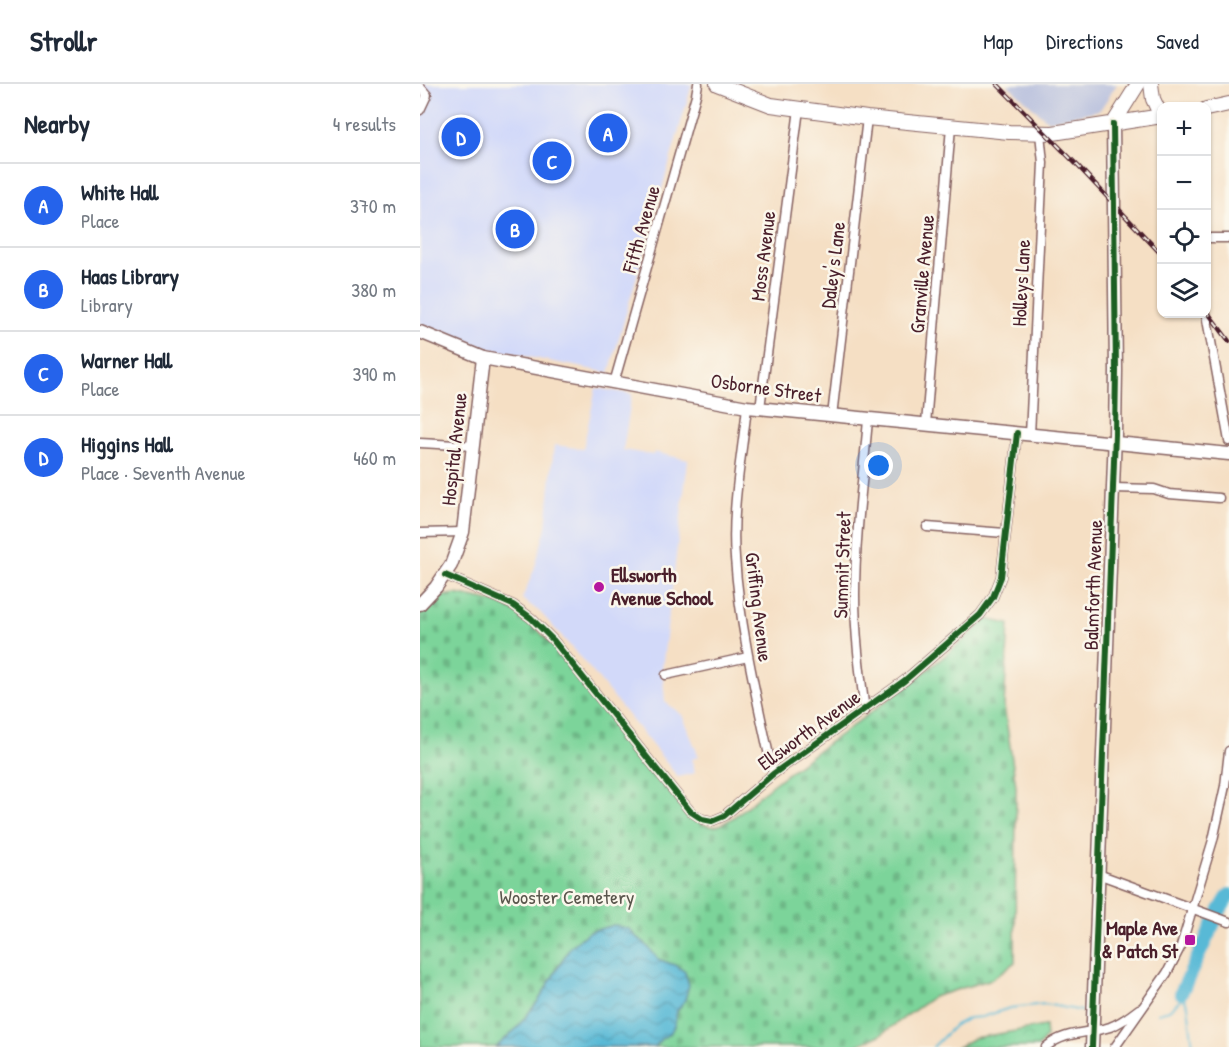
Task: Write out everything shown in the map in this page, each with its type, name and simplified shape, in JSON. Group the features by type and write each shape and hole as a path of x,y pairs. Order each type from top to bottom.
{"main road":[{"path":"717,84 771,105 951,127 1040,133 1157,117"},
{"path":"1113,124 1116,107 1128,84"},
{"path":"1113,124 1138,84"},
{"path":"1151,84 1157,108"},
{"path":"1211,108 1229,104"}],"street":[{"name":"Fifth Avenue","path":"614,383 698,84"},
{"path":"420,87 427,95 422,106"},
{"name":"Moss Avenue","path":"754,408 799,109"},
{"path":"1211,109 1229,110"},
{"name":"Daley's Lane","path":"832,416 867,118"},
{"name":"Balmforth Avenue","path":"1092,1047 1115,442 1113,124"},
{"name":"Granville Avenue","path":"926,424 951,127"},
{"name":"Holleys Lane","path":"1024,434 1043,164 1040,133"},
{"path":"1211,238 1229,238"},
{"path":"1207,318 1229,441"},
{"name":"Osborne Street","path":"420,332 483,358 754,408 1229,454"},
{"name":"Hospital Avenue","path":"420,604 445,575 456,555 463,532 483,358"},
{"name":"Griffing Avenue","path":"754,408 735,524 735,556 748,657 773,774"},
{"name":"Summit Street","path":"865,711 856,633 855,595 868,420"},
{"name":"Ellsworth Avenue","path":"445,575 513,605 531,618 553,640 690,811 702,819 712,821 724,816 773,774 865,711 904,681 980,615 993,597 1001,576 1005,533 1024,434"},
{"path":"420,443 474,446"},
{"path":"1113,488 1154,489 1169,494 1219,498"},
{"path":"927,527 1005,533"},
{"path":"420,533 463,532"},
{"path":"666,675 748,657"},
{"path":"1115,1047 1167,973 1181,946 1213,840 1226,786 1229,751"},
{"path":"1098,874 1226,921"},
{"path":"1046,1047 1054,1040 1073,1033 1112,1026 1128,1018 1150,998"}],"shaded area":[{"path":"420,84 692,84 609,373 485,348 420,324"},
{"path":"1007,84 1117,84 1100,110 1048,121"},
{"name":"Ellsworth Avenue School","path":"596,388 632,394 623,450 653,455 654,452 688,460 662,669 665,702 682,715 699,757 692,759 695,773 678,777 559,633 540,612 522,599 534,570 546,527 554,445 583,449"}],"green space":[{"name":"Wooster Cemetery","path":"456,594 498,603 529,621 554,647 688,814 713,827 740,813 776,782 936,663 987,619 1009,624 1004,706 1016,786 1015,962 992,979 933,997 880,1035 853,1047 420,1047 420,614 444,596"},
{"path":"1045,1026 1046,1038 1038,1047 958,1047 974,1038"}],"water":[{"path":"614,925 629,929 658,959 677,966 685,972 689,985 670,1034 661,1039 655,1047 496,1047 515,1030 539,1000 570,947 589,932"}],"waterway":[{"path":"1181,993 1229,895"},
{"path":"1181,993 1188,1006 1193,1047"},
{"path":"1158,1013 1169,1010 1181,1000 1181,994"},
{"path":"933,1047 955,1025 969,1018 982,1017 1010,1008 1045,1004 1082,1011"}],"railway":[{"path":"997,84 1157,250"},
{"path":"1211,317 1229,341"}],"cycle path":[{"path":"1092,1047 1115,434 1113,124"},
{"path":"445,575 513,605 531,618 553,640 690,811 702,819 712,821 724,816 773,774 904,681 980,615 993,597 1001,577 1017,433"}],"place":[{"name":"White Hall","path":"608,133"},
{"name":"Higgins Hall","path":"461,137"},
{"name":"Warner Hall","path":"552,161"},
{"name":"Haas Library","path":"515,229"},
{"name":"Ellsworth Avenue School","path":"599,587"},
{"name":"Maple Ave & Patch St","path":"1190,940"}]}
